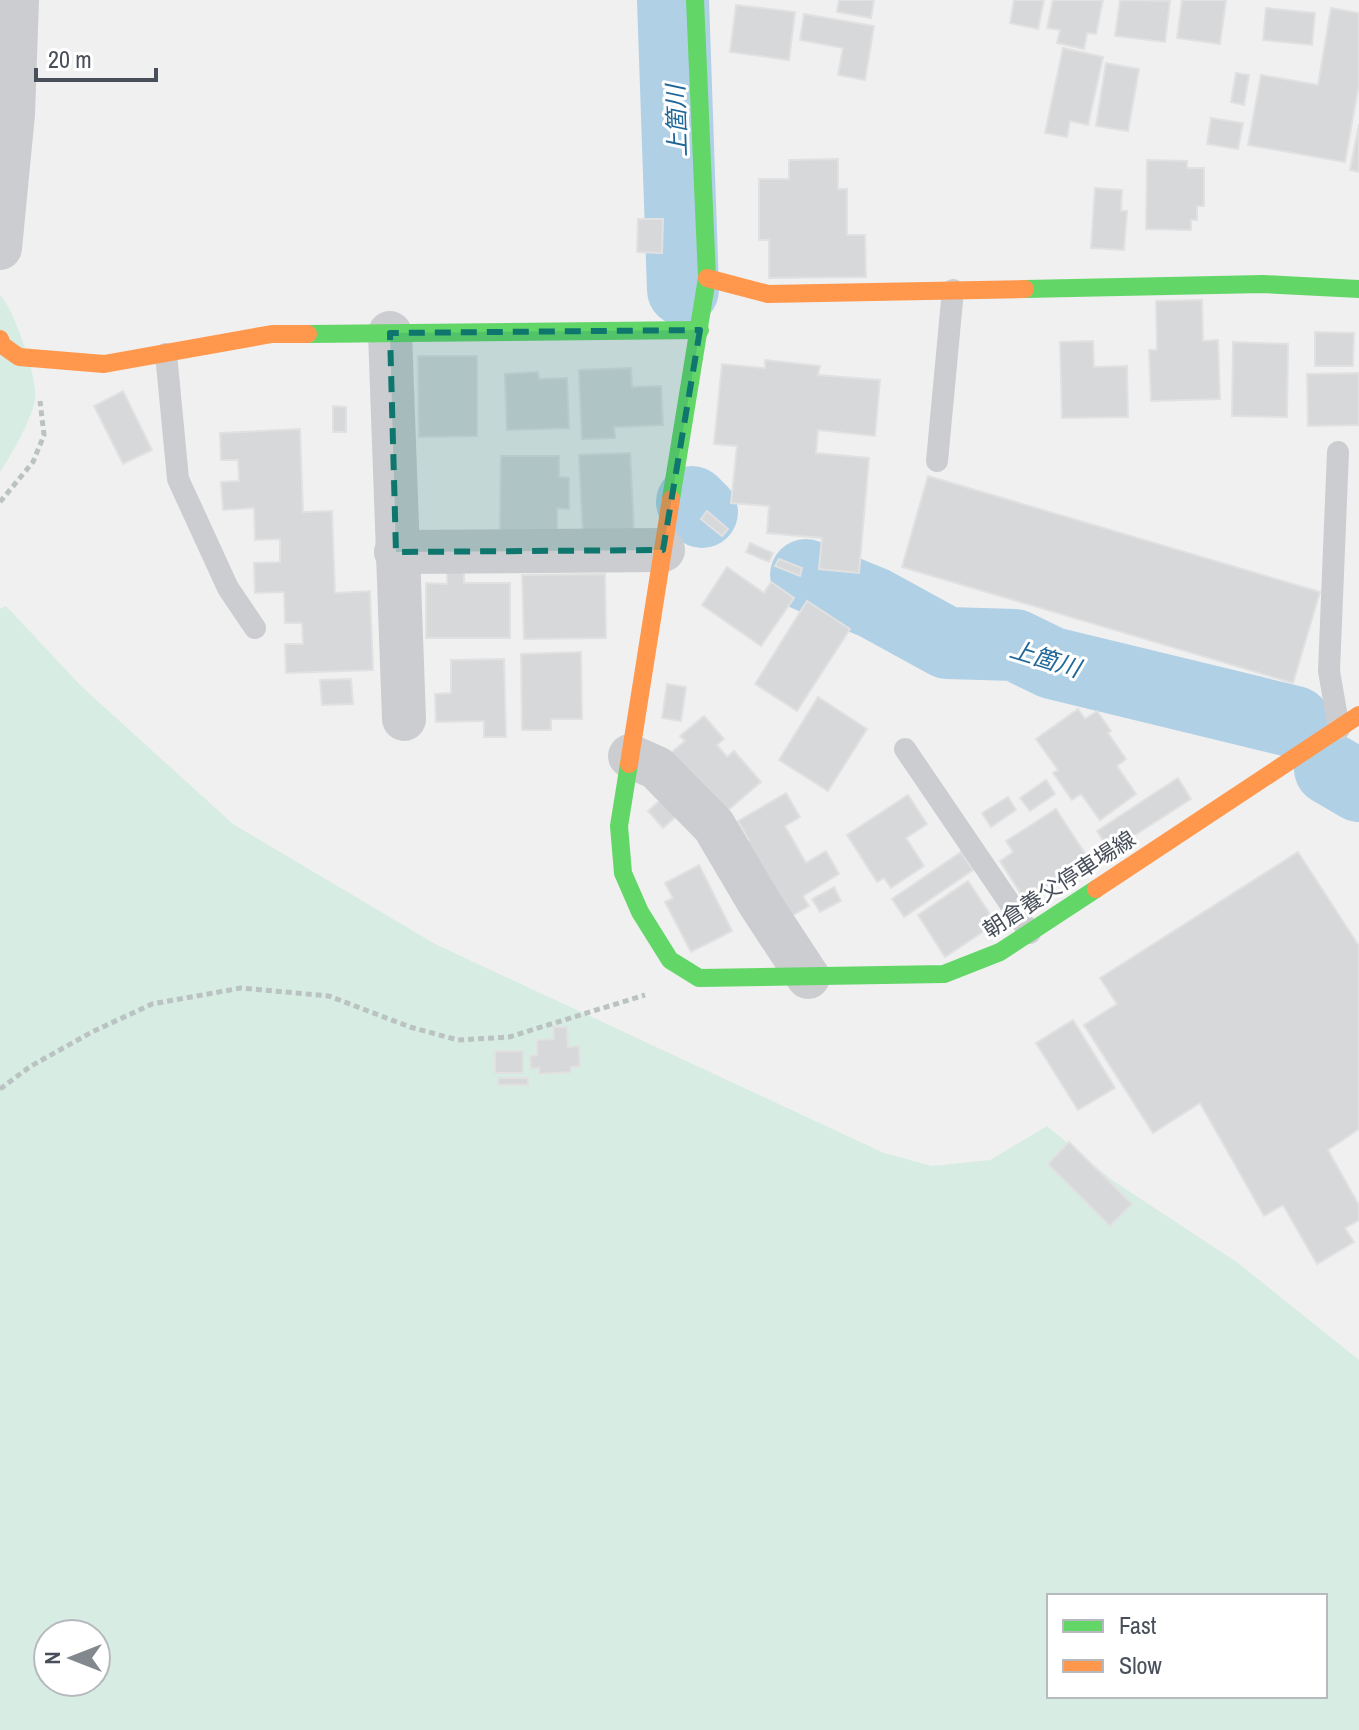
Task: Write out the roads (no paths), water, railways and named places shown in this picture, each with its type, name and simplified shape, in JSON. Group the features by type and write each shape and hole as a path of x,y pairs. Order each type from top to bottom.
{"street":[{"path":"0,248 13,114 17,0"},
{"path":"695,0 707,278 630,756 657,768 714,826 808,977"},
{"path":"707,278 768,294 1263,284 1359,289"},
{"path":"0,339 2,345 19,357 104,364 272,334 700,330"},
{"path":"390,333 404,719"},
{"path":"396,552 663,550"},
{"name":"朝倉養父停車場線","path":"630,756 619,826 623,873 640,912 670,960 699,978 944,974 1000,952 1352,730"}],"lane":[{"path":"937,461 953,290"},
{"path":"166,354 178,479 228,588 255,628"},
{"path":"1338,452 1329,671 1352,730"},
{"path":"905,749 1030,933"}],"waterway":[{"name":"上箇川","path":"673,0 683,290"},
{"name":"上箇川","path":"692,502 702,512"},
{"name":"上箇川","path":"806,575 874,603 947,643 1015,645 1052,663 1295,722"},
{"name":"上箇川","path":"1330,769 1359,786"}]}
